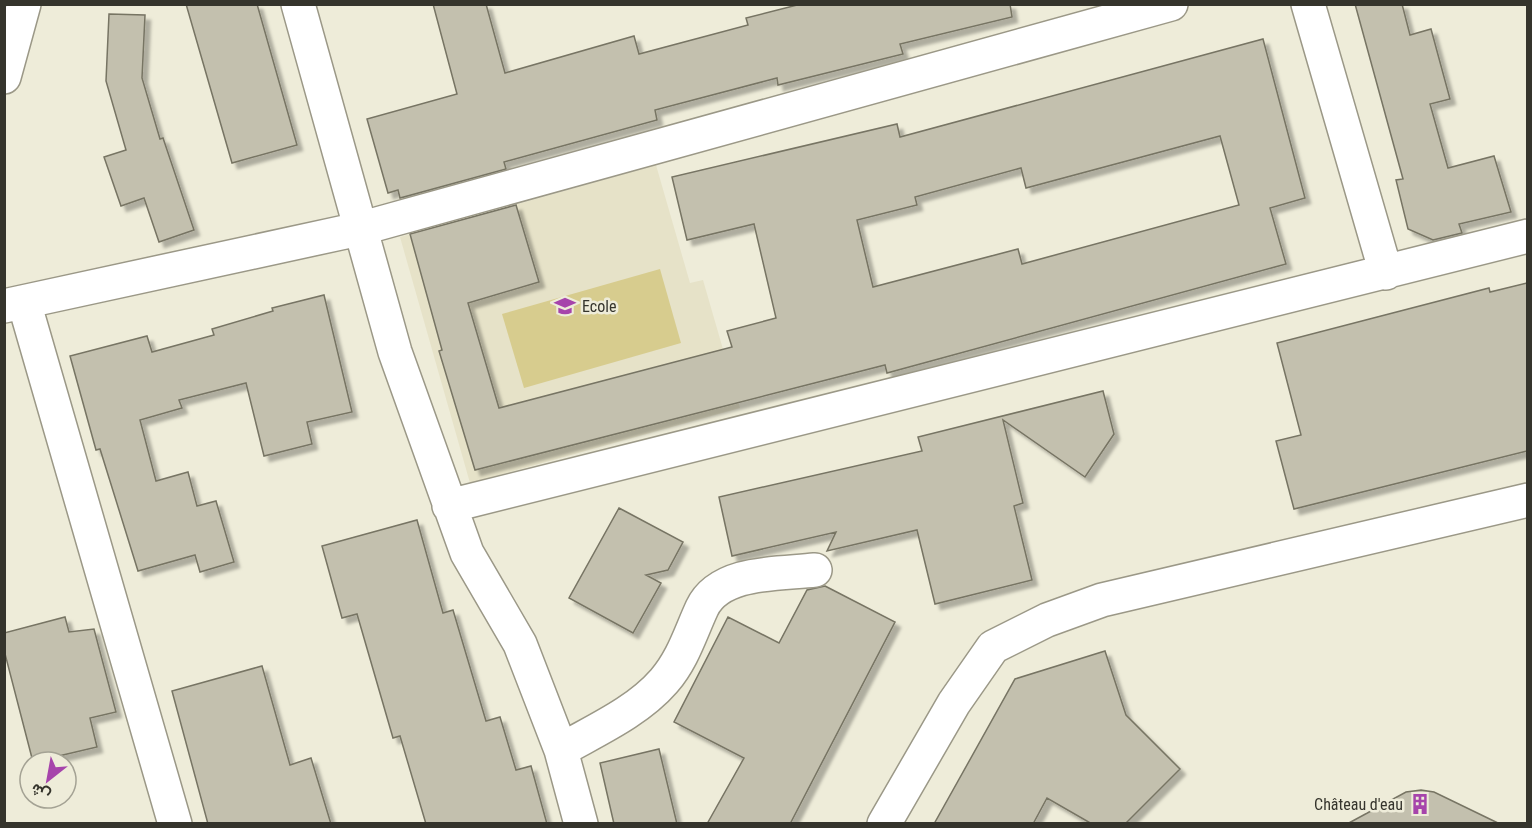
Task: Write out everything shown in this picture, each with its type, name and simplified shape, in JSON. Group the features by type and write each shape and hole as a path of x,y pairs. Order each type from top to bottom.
{"street":[{"path":"4,76 24,4"},
{"path":"298,4 395,352 467,553 520,644 561,750 580,824"},
{"path":"1308,4 1386,273"},
{"path":"175,824 14,304 359,229 1154,7"},
{"path":"449,506 1527,236"},
{"path":"884,824 954,703 993,647 1047,620 1101,600 1527,500"},
{"path":"561,750 638,706 664,682 684,655 704,605 721,588 738,579 815,570"}],"shaded area":[{"name":"Ecole","path":"656,165 690,283 703,280 740,408 470,483 400,237"},
{"path":"660,269 681,343 524,388 502,314"}],"building":[{"path":"186,4 257,4 297,145 232,163"},
{"path":"433,4 486,4 505,73 634,36 639,54 748,25 746,18 801,4 1010,4 1012,17 900,44 903,54 778,85 777,78 655,110 657,120 504,162 506,169 400,198 398,190 388,193 367,119 457,94"},
{"path":"1355,4 1402,4 1410,35 1431,29 1450,99 1430,104 1448,168 1494,156 1511,212 1459,224 1462,233 1433,240 1408,229 1396,180 1403,179"},
{"path":"109,14 145,15 142,78 160,139 163,138 194,230 159,242 144,198 121,206 104,157 126,150 106,81"},
{"path":"1263,39 1305,198 1270,208 1286,264 887,373 885,365 475,470 439,351 442,350 410,234 516,205 539,282 468,303 499,408 732,347 727,331 776,318 754,224 687,240 672,177 897,124 900,137","holes":["1220,136 1239,205 1022,264 1018,249 873,287 857,220 917,205 915,197 1021,168 1026,188"]},
{"path":"1527,283 1527,451 1294,509 1276,441 1301,435 1277,343 1489,288 1490,292"},
{"path":"324,295 352,412 307,422 312,444 264,456 246,383 179,400 182,408 140,420 156,481 188,472 197,506 216,501 234,562 200,572 195,555 138,571 100,449 96,450 70,356 147,336 152,352 214,335 212,329 273,311 272,308"},
{"path":"1103,391 1114,434 1085,477 1003,420 1023,503 1014,506 1032,580 935,604 917,530 827,551 836,532 732,556 719,497 922,451 918,437"},
{"path":"619,508 683,542 668,570 646,575 661,583 633,633 569,598"},
{"path":"417,520 443,613 453,610 486,721 500,717 516,770 531,766 547,824 426,824 400,736 393,738 357,614 342,618 322,546"},
{"path":"825,586 895,622 790,824 707,824 744,758 674,722 728,617 779,643 807,590"},
{"path":"65,617 69,632 94,629 116,712 90,718 97,747 78,751 30,750 4,650 4,633"},
{"path":"1105,651 1126,715 1180,769 1125,824 1092,824 1047,798 1033,824 934,824 1015,679"},
{"path":"262,666 290,765 311,758 331,824 208,824 172,691"},
{"path":"659,749 677,824 614,824 600,763"},
{"name":"Château d'eau","path":"1421,790 1434,792 1500,824 1347,824 1406,792"}],"place":[{"name":"Ecole","path":"565,306"},
{"name":"Château d'eau","path":"1420,804"}]}
